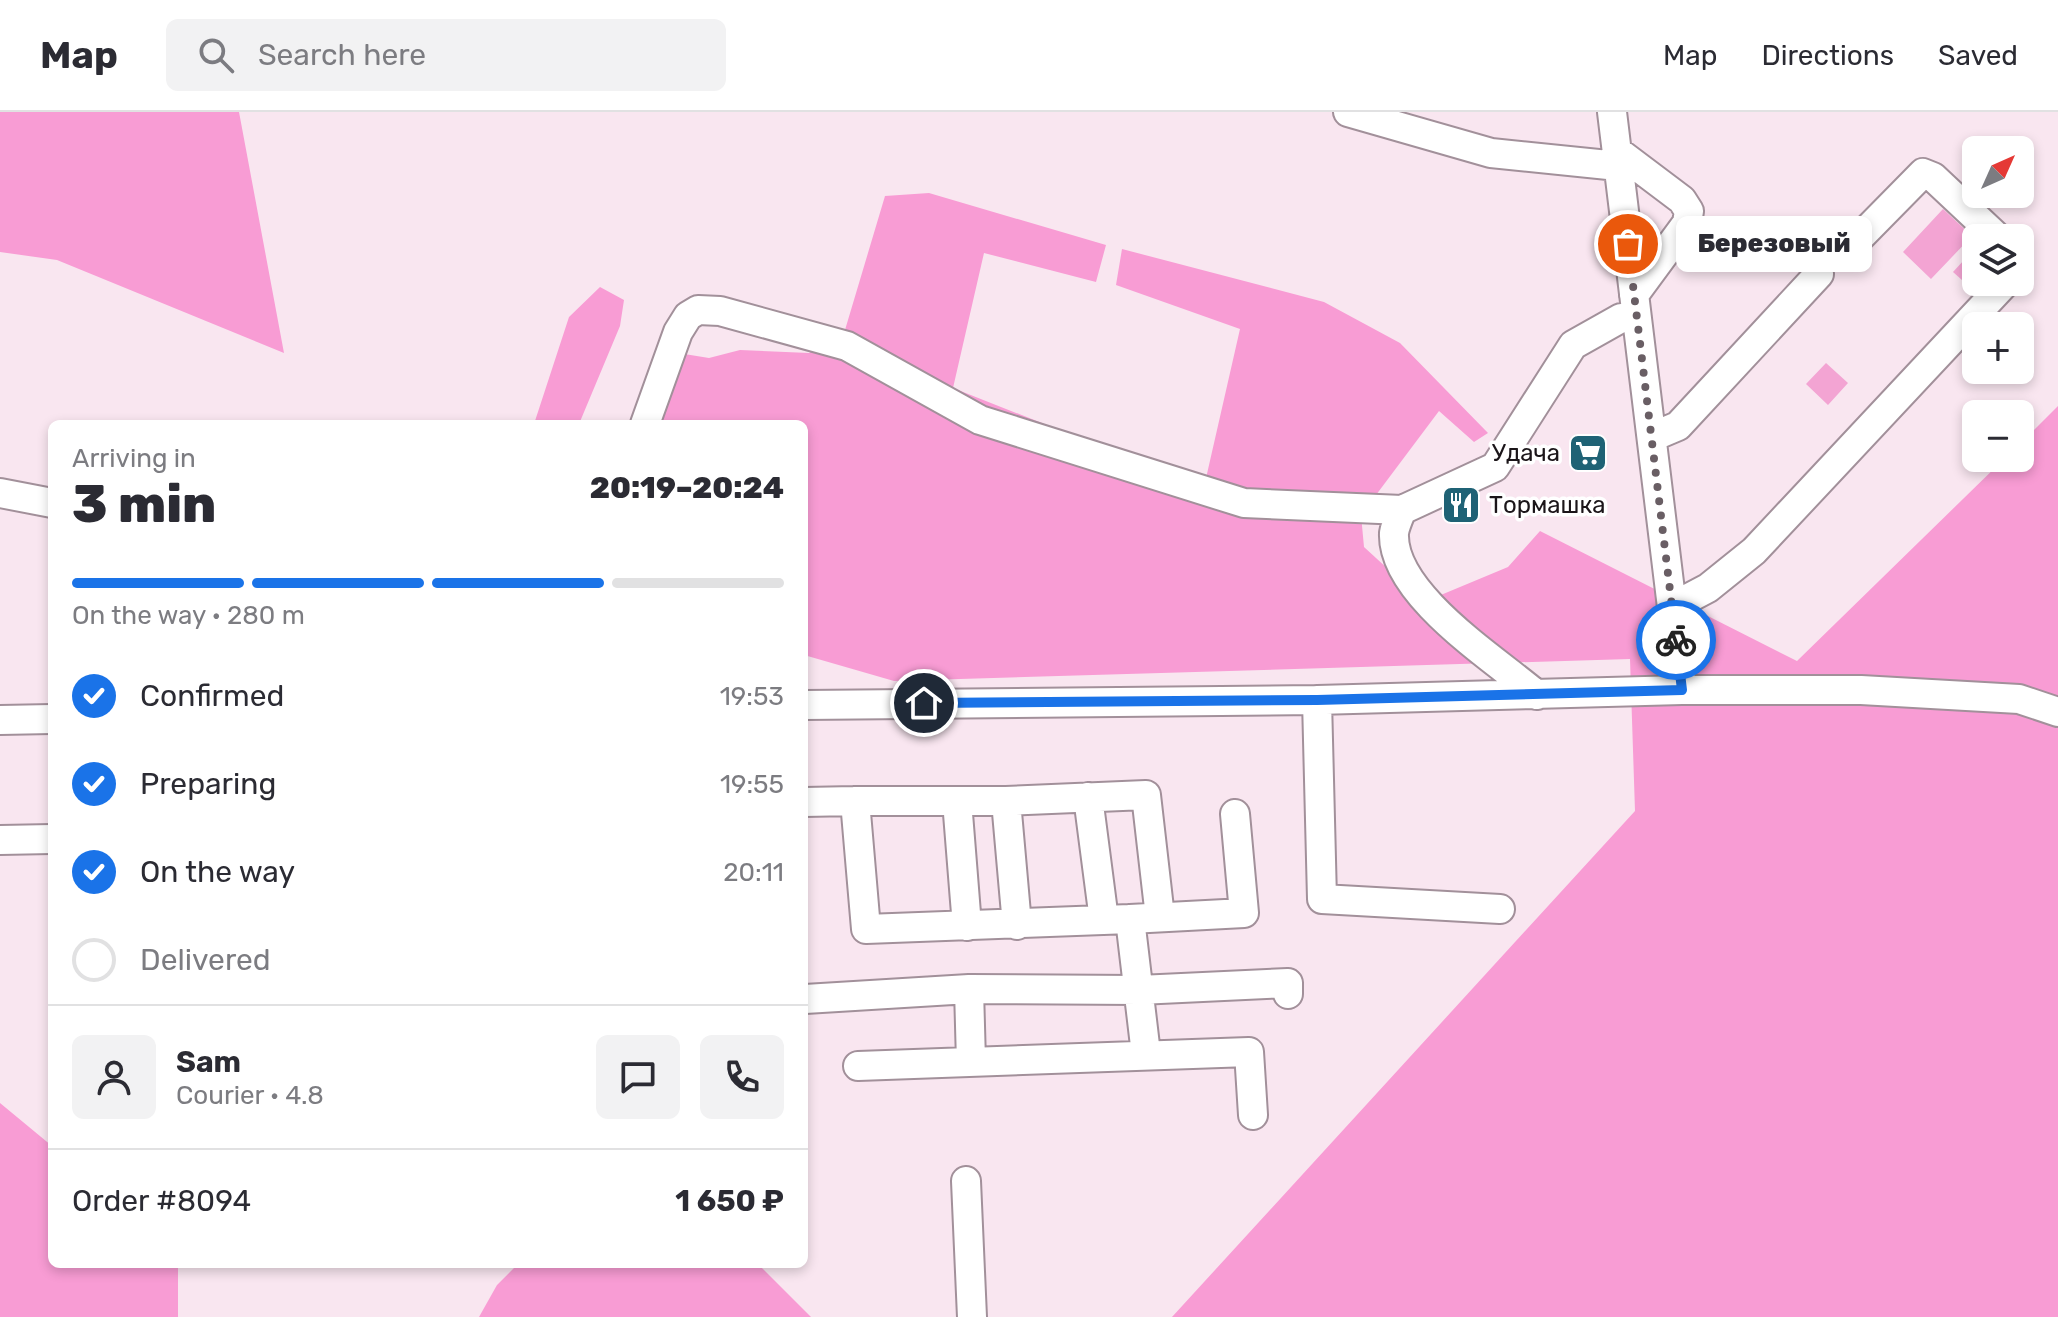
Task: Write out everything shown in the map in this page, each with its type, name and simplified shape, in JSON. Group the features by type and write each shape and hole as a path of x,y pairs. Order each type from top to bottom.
{"street":[{"path":"646,420 678,332 688,316 698,310 720,311 847,346 980,420 1244,503 1402,510 1495,467 1573,345 1636,307 1687,223 1689,211 1682,200 1617,158 1491,153 1348,112"},
{"path":"1612,112 1682,690"},
{"path":"1860,237 1923,173 1933,177 1983,224"},
{"path":"1652,437 1678,426 1819,274"},
{"path":"1672,607 1708,588 1754,551 1993,296"},
{"path":"0,493 48,502"},
{"path":"1402,510 1394,534 1399,558 1417,594 1537,695"},
{"path":"808,705 1317,700 1682,690 1955,693 2019,699 2058,712"},
{"path":"1317,700 1322,899 1500,909"},
{"path":"0,720 48,719"},
{"path":"808,802 1006,801 1146,795 1160,917"},
{"path":"1088,797 1117,920 1139,990 1146,1054"},
{"path":"855,801 866,929 1244,913 1235,814"},
{"path":"957,801 967,926"},
{"path":"1006,801 1017,925"},
{"path":"0,840 48,839"},
{"path":"808,999 969,989 1139,990 1288,983 1288,994"},
{"path":"969,989 971,1062"},
{"path":"858,1066 1249,1052 1253,1115"},
{"path":"966,1181 972,1317"}],"shaded area":[{"path":"0,112 239,112 284,353 57,260 0,252"},
{"path":"929,193 1106,245 1096,282 984,253 953,388 1204,487 1240,329 1116,285 1122,249 1324,302 1400,343 1488,433 1474,442 1439,411 1361,515 1364,547 1424,602 1508,567 1540,531 1797,661 1991,472 2034,472 2034,430 2058,406 2058,1317 1172,1317 1635,811 1630,659 894,681 808,656 808,420 648,420 672,352 709,358 740,350 809,353 845,330 885,196"},
{"path":"1943,209 1962,227 1962,246 1931,279 1903,252"},
{"path":"1962,262 1962,280 1953,272"},
{"path":"600,287 624,300 620,326 581,420 535,420 569,317"},
{"path":"1826,363 1848,383 1828,405 1806,384"},
{"path":"0,1103 48,1143 48,1268 178,1268 178,1317 0,1317"},
{"path":"514,1268 762,1268 811,1317 479,1317 497,1285"}],"way so far":[{"path":"1628,244 1676,640"}],"place":[{"name":"Березовый","path":"1628,244"},
{"name":"Удача","path":"1588,453"},
{"name":"Тормашка","path":"1461,505"}],"route":[{"path":"924,703 1317,700 1682,690 1676,640"}]}
